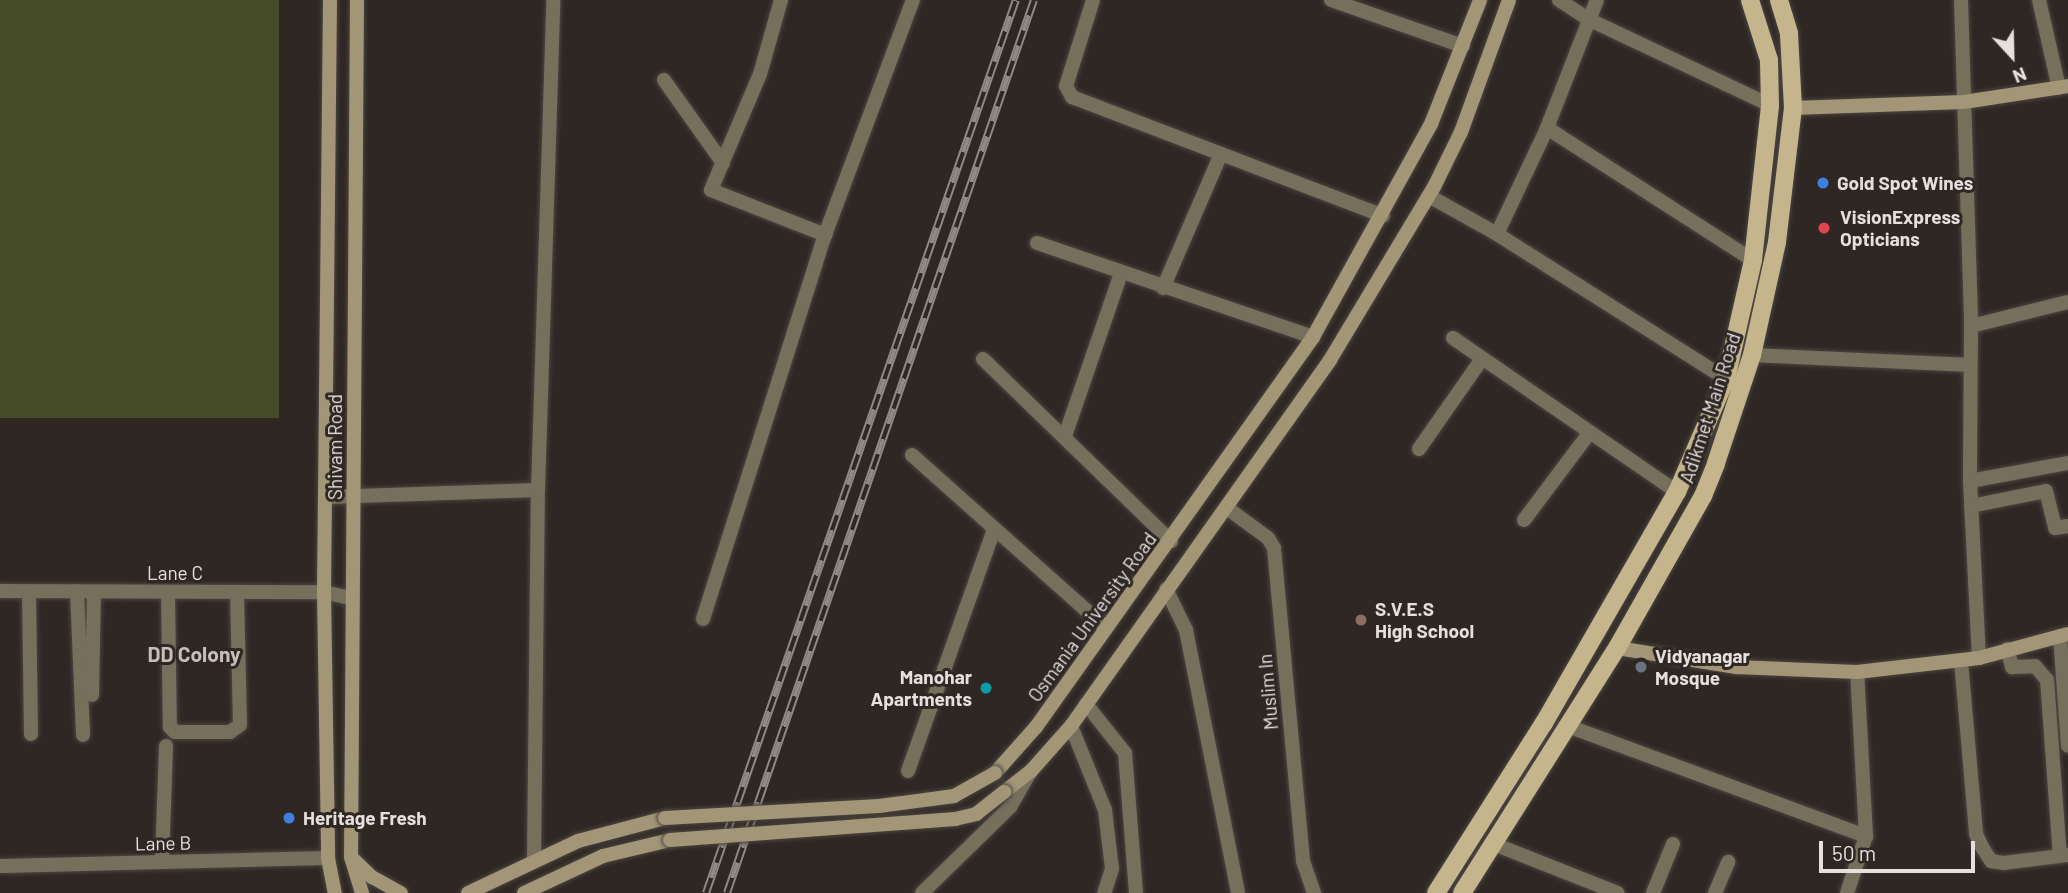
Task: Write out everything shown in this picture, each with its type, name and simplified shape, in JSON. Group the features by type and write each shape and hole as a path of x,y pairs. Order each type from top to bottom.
{"main road":[{"name":"Shivam Road","path":"330,0 324,592 328,858 335,893"},
{"name":"Shivam Road","path":"356,0 355,498 350,598 351,857 362,893"},
{"name":"Osmania University Road","path":"468,893 578,841 690,814 879,806 954,796 995,774 1036,726 1171,541 1313,337 1383,216 1431,124 1480,0"},
{"path":"524,893 603,856 670,840 955,820 976,814 1031,771 1086,705 1330,360 1429,196 1461,132 1509,0"},
{"name":"Adikmet Main Road","path":"1436,893 1551,712 1677,492 1726,379 1752,260 1770,105 1769,60 1750,0"},
{"name":"Adikmet Main Road","path":"1462,893 1617,648 1703,496 1752,355 1777,243 1793,108 1789,33 1779,0"},
{"path":"1793,108 1964,102 2064,87"},
{"path":"1617,648 1737,667 1857,672 1979,658 2064,635"},
{"path":"351,857 372,877 401,893"}],"street":[{"path":"534,861 539,780 538,490 553,0"},
{"path":"781,0 760,74 712,190 825,234"},
{"path":"703,619 825,234 913,0"},
{"path":"1093,0 1066,86 1069,94 1383,216"},
{"path":"1331,0 1463,46"},
{"path":"1559,0 1590,20 1770,105"},
{"path":"1497,234 1547,128 1597,0"},
{"path":"1961,0 1971,326 1970,481 1979,658"},
{"path":"2039,0 2064,87"},
{"path":"664,80 723,163"},
{"path":"1547,128 1752,260"},
{"path":"1164,288 1222,154"},
{"path":"1429,196 1497,234 1726,379"},
{"path":"1037,243 1313,337"},
{"path":"1065,436 1121,273"},
{"path":"1971,326 2068,302"},
{"path":"1453,338 1677,492"},
{"path":"1752,355 1970,365"},
{"path":"984,359 1171,541"},
{"path":"1419,450 1481,359"},
{"path":"1524,520 1590,432"},
{"path":"912,455 993,532 1106,628"},
{"path":"1970,481 2068,463"},
{"path":"327,497 538,490"},
{"path":"1971,506 2046,491 2056,528 2068,526"},
{"name":"Muslim ln","path":"1227,508 1268,538 1274,548 1303,861 1314,893"},
{"path":"908,771 993,532"},
{"path":"1166,589 1186,630 1238,893"},
{"name":"Lane C","path":"0,592 324,592 350,598"},
{"path":"29,592 31,734"},
{"path":"77,592 83,735"},
{"path":"92,695 94,592"},
{"path":"169,592 170,727 175,732 230,732 240,726 237,592"},
{"path":"2064,635 2068,746"},
{"path":"1961,661 1976,834 1982,848 1991,861 2003,863 2064,855 2048,680 2035,666 2011,667 2007,649"},
{"path":"1847,893 1866,836 1857,672"},
{"path":"1086,705 1125,753 1136,893"},
{"path":"1070,726 1105,810 1112,869 1104,893"},
{"path":"1569,726 1866,836"},
{"path":"162,862 166,746"},
{"path":"922,893 1010,807 1031,771"},
{"path":"1494,844 1614,892"},
{"path":"1653,893 1673,844"},
{"name":"Lane B","path":"0,866 328,858"},
{"path":"1715,893 1728,862"}],"green space":[{"path":"0,0 279,0 279,418 0,418"}],"railway":[{"path":"706,893 1016,0"},
{"path":"727,893 1034,0"}],"place":[{"name":"Gold Spot Wines","path":"1823,183"},
{"name":"VisionExpress Opticians","path":"1824,228"},
{"name":"S.V.E.S High School","path":"1361,620"},
{"name":"Vidyanagar Mosque","path":"1641,667"},
{"name":"Manohar Apartments","path":"986,688"},
{"name":"Heritage Fresh","path":"289,818"}],"district":[{"name":"DD Colony","path":"194,654"}]}
